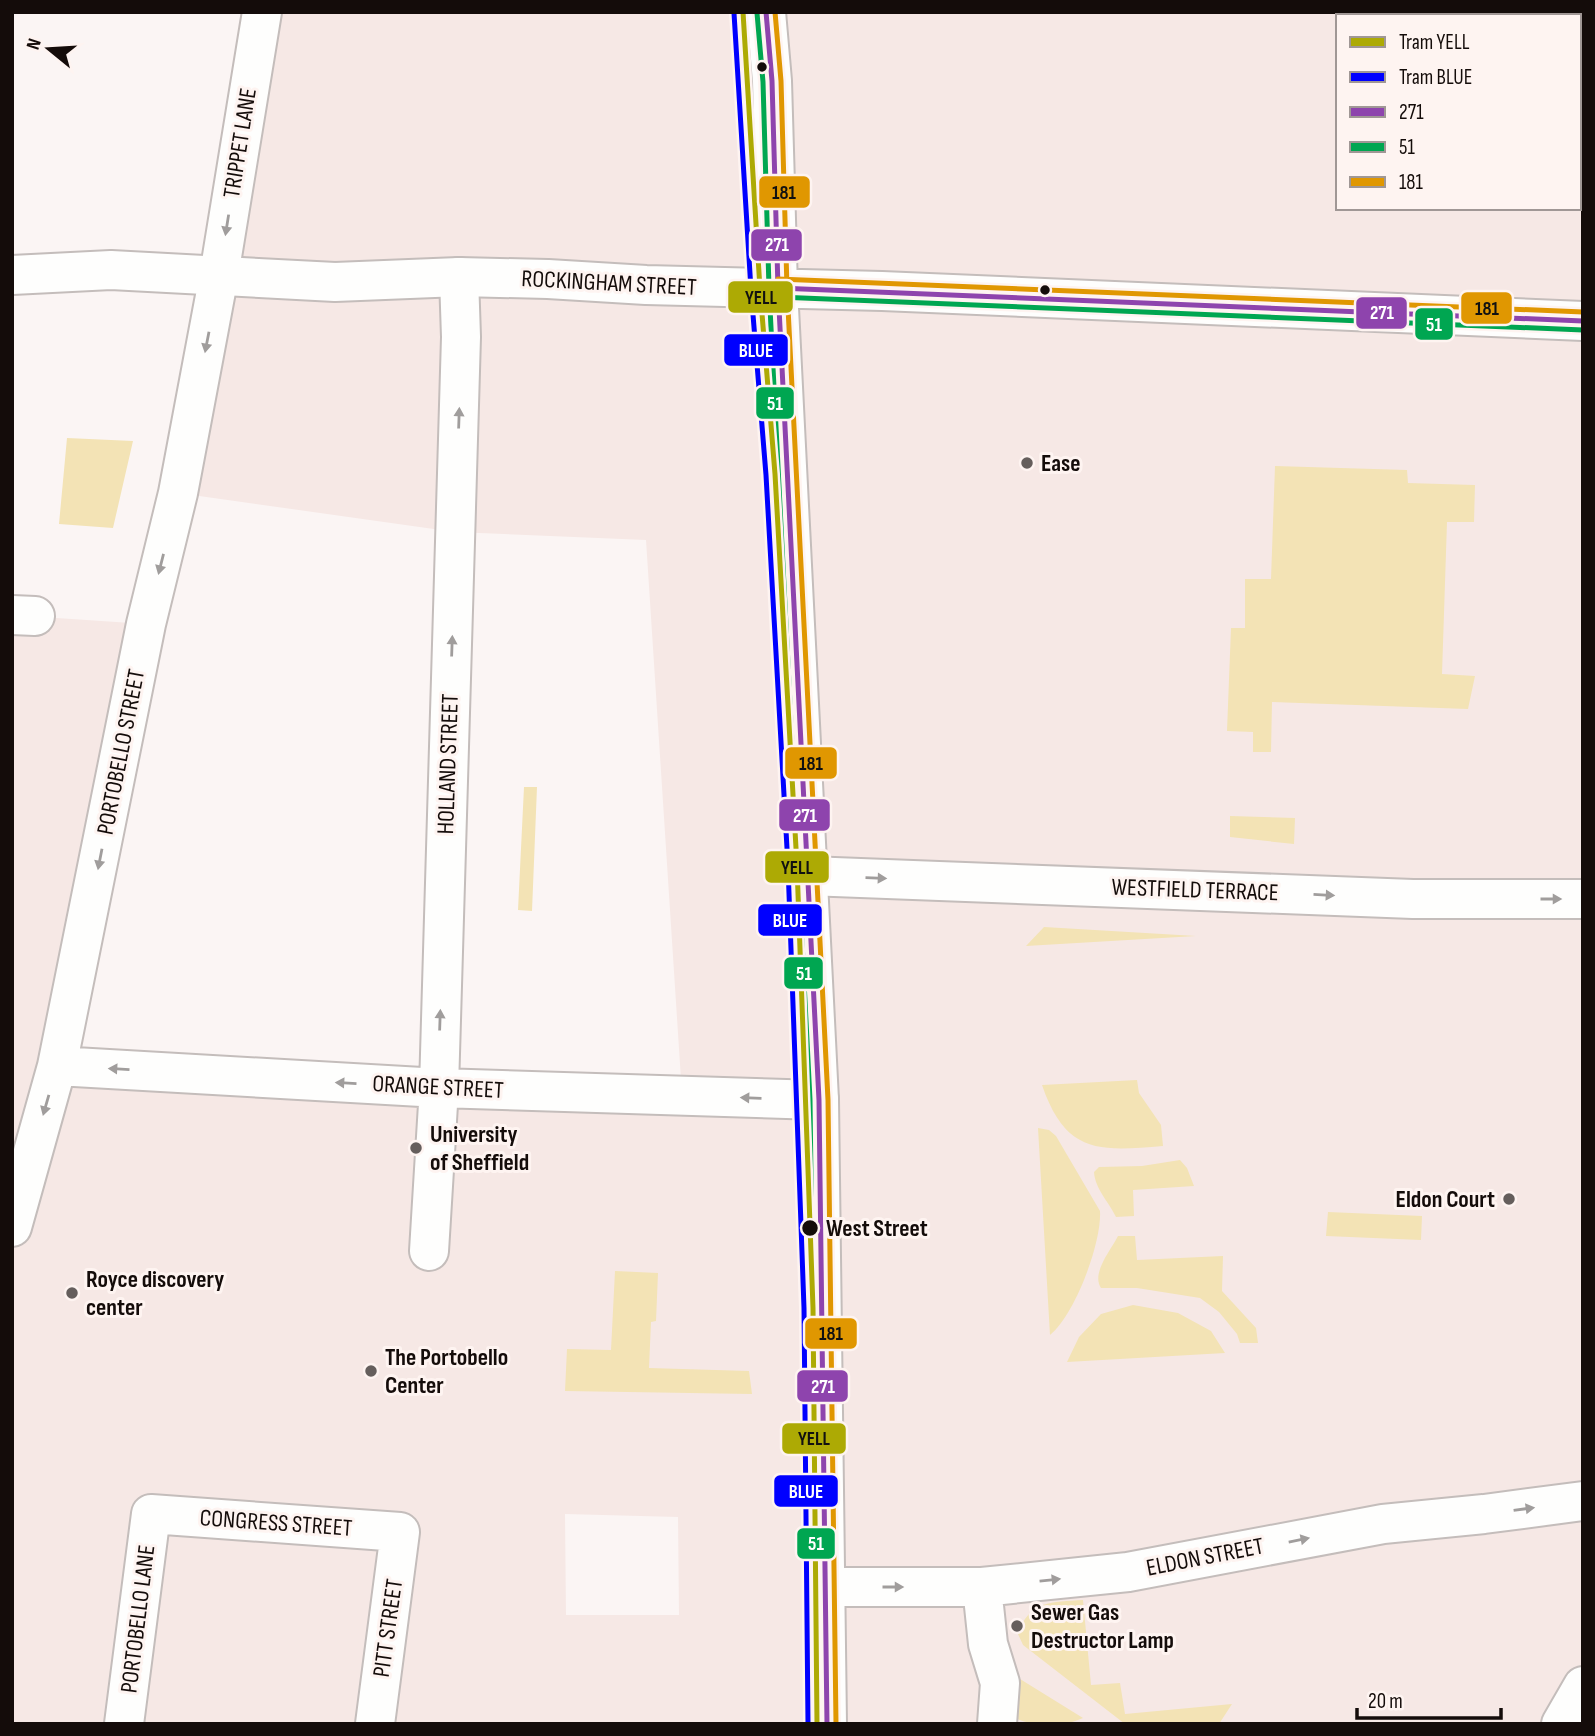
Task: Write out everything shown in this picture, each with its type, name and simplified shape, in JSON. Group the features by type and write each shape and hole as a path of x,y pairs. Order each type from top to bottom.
{"street":[{"name":"TRIPPET LANE","path":"219,275 262,12"},
{"path":"766,12 772,80 778,288 819,1100 827,1724"},
{"name":"ROCKINGHAM STREET","path":"12,275 111,270 335,282 459,277 1583,321"},
{"name":"PORTOBELLO STREET","path":"12,1227 57,1066 146,624 178,493 219,275"},
{"name":"HOLLAND STREET","path":"429,1251 439,1088 461,337 459,277"},
{"name":"WESTFIELD TERRACE","path":"808,876 1413,899 1583,899"},
{"name":"ORANGE STREET","path":"57,1066 439,1088 819,1100"},
{"name":"ELDON STREET","path":"825,1587 982,1587 1128,1572 1383,1524 1583,1501"},
{"name":"CONGRESS STREET","path":"151,1514 400,1532"},
{"name":"PORTOBELLO LANE","path":"124,1724 151,1514"},
{"name":"PITT STREET","path":"375,1724 400,1532"},
{"path":"982,1587 988,1644 1000,1683 997,1724"},
{"path":"1561,1724 1583,1686"}],"shaded area":[{"path":"262,12 1583,12 1583,1686 1561,1724 12,1724 12,615 146,624 58,1066 682,1095 646,540 455,532 178,493","holes":["565,1514 678,1517 679,1615 566,1615"]},
{"path":"67,438 133,441 113,528 59,524"},
{"path":"1275,466 1407,470 1408,483 1475,485 1474,522 1447,522 1442,674 1475,676 1468,709 1272,702 1271,752 1253,752 1253,732 1227,731 1231,628 1245,628 1245,579 1271,579"},
{"path":"524,787 537,787 532,911 518,910"},
{"path":"1230,816 1295,818 1294,844 1230,837"},
{"path":"1044,927 1196,936 1026,946"},
{"path":"1137,1080 1139,1093 1161,1125 1163,1146 1121,1148 1088,1144 1062,1125 1042,1085"},
{"path":"1038,1128 1049,1130 1056,1136 1100,1211 1097,1241 1085,1277 1069,1312 1050,1335"},
{"path":"1180,1160 1187,1168 1194,1186 1133,1190 1134,1216 1116,1217 1095,1178 1094,1172 1099,1167 1142,1166"},
{"path":"1328,1212 1422,1216 1421,1240 1326,1236"},
{"path":"1118,1236 1135,1236 1137,1260 1223,1256 1222,1291 1256,1328 1258,1343 1240,1343 1237,1334 1219,1312 1200,1298 1137,1288 1101,1288 1098,1276 1100,1269"},
{"path":"615,1271 658,1273 656,1321 651,1322 649,1368 749,1371 752,1394 565,1391 567,1349 611,1350"},
{"path":"1133,1305 1178,1313 1211,1331 1225,1353 1067,1362 1079,1337 1101,1314"},
{"path":"1083,1600 1091,1685 1120,1683 1125,1714 1232,1704 1219,1724 1125,1724 1023,1645 1018,1634 1028,1615 1035,1609 1052,1603"},
{"path":"1015,1676 1083,1718 1050,1725 1017,1719"}],"tram line":[{"name":"YELL","path":"743,12 760,289 775,474 797,866 813,1308 817,1724"},
{"name":"BLUE","path":"734,13 751,290 766,475 788,866 804,1308 808,1724"}],"transit line":[{"name":"271","path":"766,12 772,81 778,288 819,1100 827,1724"},
{"name":"181","path":"775,12 781,81 787,288 828,1100 836,1724"},
{"name":"51","path":"757,13 763,82 769,288 810,1100 818,1724"},
{"name":"181","path":"778,279 1583,312"},
{"name":"271","path":"778,288 1583,321"},
{"name":"51","path":"778,297 1583,330"}],"place":[{"name":"Ease","path":"1027,463"},
{"name":"University of Sheffield","path":"416,1148"},
{"name":"Eldon Court","path":"1509,1199"},
{"name":"West Street","path":"810,1228"},
{"name":"Royce discovery center","path":"72,1293"},
{"name":"The Portobello Center","path":"371,1371"},
{"name":"Sewer Gas Destructor Lamp","path":"1017,1626"}]}
